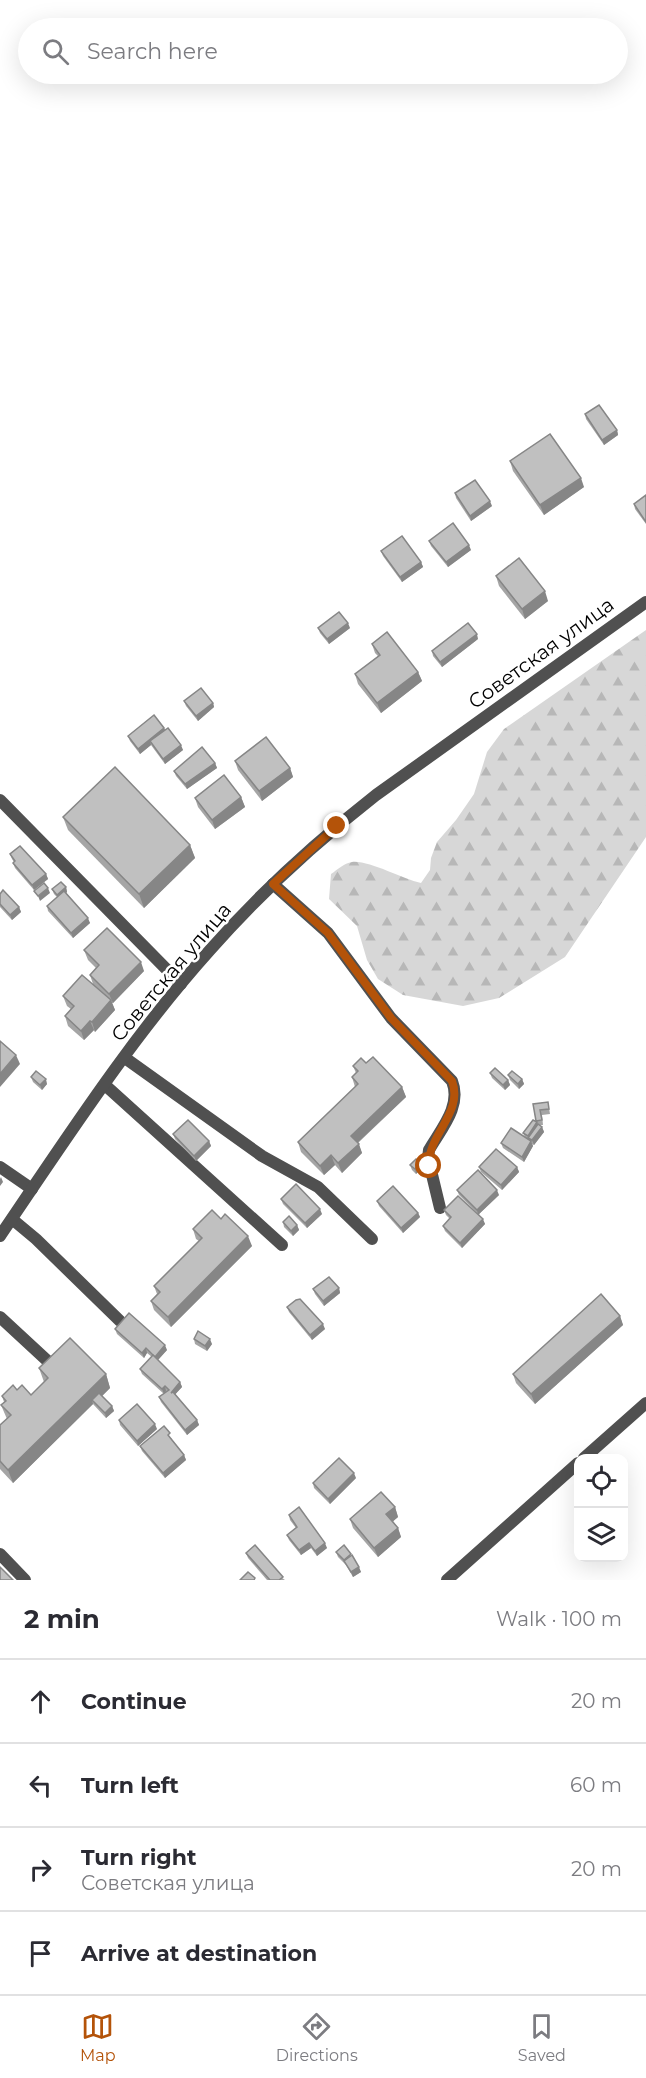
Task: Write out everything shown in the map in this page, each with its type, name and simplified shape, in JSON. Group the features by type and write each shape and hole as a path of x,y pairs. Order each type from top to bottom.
{"street":[{"name":"Советская улица","path":"0,1236 105,1085 181,984 231,926 273,884 320,841 376,795 646,602"},
{"path":"0,800 181,984"},
{"path":"273,884 328,933 391,1018 452,1081 455,1089 454,1106 429,1150 428,1158 440,1208"},
{"path":"125,1058 262,1156 318,1187 372,1239"},
{"path":"105,1085 282,1245"},
{"path":"0,1167 32,1189"},
{"path":"12,1219 36,1239 120,1321"},
{"path":"0,1317 53,1366"},
{"path":"589,1454 646,1403"},
{"path":"447,1580 574,1467"},
{"path":"0,1554 26,1580"}],"green space":[{"path":"646,630 646,837 565,957 499,998 463,1006 403,995 378,979 367,960 357,926 329,899 331,874 346,864 359,862 421,883 430,870 431,858 437,842 474,794 487,752 504,729"}],"building":[{"path":"599,405 617,430 602,440 585,414"},
{"path":"550,434 581,478 540,505 510,461"},
{"path":"475,480 490,501 470,516 455,493"},
{"path":"646,495 646,522 634,504"},
{"path":"453,523 469,545 446,562 429,541"},
{"path":"402,536 421,562 400,577 381,551"},
{"path":"519,558 545,591 522,609 496,576"},
{"path":"339,612 348,623 327,639 318,628"},
{"path":"468,623 477,634 440,662 432,651"},
{"path":"387,632 418,672 377,703 355,674 380,655 372,644"},
{"path":"201,688 213,703 196,716 184,701"},
{"path":"154,715 164,728 138,749 128,736"},
{"path":"168,728 181,745 163,759 150,741"},
{"path":"266,737 290,768 259,791 235,761"},
{"path":"202,747 215,763 185,784 174,771"},
{"path":"115,767 190,845 139,894 63,817"},
{"path":"224,775 241,797 212,820 195,798"},
{"path":"20,846 46,874 32,885 13,863 15,861 10,854"},
{"path":"61,882 66,887 57,895 52,889"},
{"path":"44,883 48,888 38,896 34,891"},
{"path":"3,890 19,907 10,915 0,904 0,894"},
{"path":"64,891 88,918 71,933 47,906"},
{"path":"107,928 141,962 109,994 90,975 99,965 84,950"},
{"path":"82,975 111,1000 81,1031 65,1016 74,1006 63,996"},
{"path":"0,1041 16,1055 0,1074"},
{"path":"373,1057 402,1087 351,1136 359,1144 338,1163 331,1155 320,1166 298,1142 358,1084 352,1077 358,1071 353,1066 361,1058 366,1063"},
{"path":"495,1068 508,1080 503,1085 490,1073"},
{"path":"36,1071 46,1079 40,1085 31,1077"},
{"path":"512,1071 522,1079 518,1084 508,1075"},
{"path":"548,1102 549,1109 540,1110 542,1120 536,1121 533,1104"},
{"path":"188,1120 209,1141 194,1156 173,1134"},
{"path":"533,1120 537,1122 528,1136 523,1133"},
{"path":"538,1124 542,1127 532,1140 528,1138"},
{"path":"511,1128 531,1141 522,1157 501,1143"},
{"path":"496,1149 517,1167 501,1185 479,1167"},
{"path":"416,1159 420,1163 415,1169 410,1165"},
{"path":"478,1170 497,1190 477,1210 457,1190"},
{"path":"296,1184 320,1209 305,1223 281,1199"},
{"path":"393,1186 418,1213 401,1228 377,1201"},
{"path":"458,1196 483,1219 460,1243 443,1226 451,1217 444,1210"},
{"path":"212,1210 221,1219 225,1214 248,1236 168,1317 151,1301 160,1292 154,1286 202,1238 193,1229"},
{"path":"289,1216 297,1225 291,1231 283,1222"},
{"path":"329,1277 339,1288 323,1301 313,1289"},
{"path":"601,1294 620,1316 531,1394 513,1374"},
{"path":"300,1299 323,1324 310,1335 287,1307"},
{"path":"129,1313 165,1345 155,1357 146,1348 142,1353 115,1329"},
{"path":"198,1331 210,1339 205,1346 194,1339"},
{"path":"70,1338 106,1374 8,1470 0,1461 0,1425 11,1415 1,1405 6,1401 2,1396 13,1385 17,1390 22,1385 31,1395 48,1378 39,1368"},
{"path":"153,1355 180,1382 171,1393 173,1392 197,1420 185,1430 159,1397 169,1390 165,1386 162,1389 140,1369"},
{"path":"99,1393 112,1406 105,1413 92,1400"},
{"path":"137,1404 155,1424 137,1441 119,1420"},
{"path":"164,1426 170,1433 168,1435 184,1455 163,1473 140,1446"},
{"path":"339,1458 354,1473 328,1499 313,1483"},
{"path":"381,1492 395,1507 386,1514 398,1528 374,1548 350,1519"},
{"path":"299,1507 325,1543 315,1551 309,1543 299,1550 287,1535 297,1527 289,1515"},
{"path":"255,1545 283,1577 279,1580 270,1580 246,1553"},
{"path":"344,1545 351,1554 344,1560 336,1552"},
{"path":"352,1555 359,1567 351,1572 344,1561"},
{"path":"0,1567 13,1580 0,1580"},
{"path":"248,1572 255,1578 254,1580 240,1580"}],"route":[{"path":"337,826 302,855 273,884 328,933 391,1018 448,1074 452,1081 456,1097 454,1106 429,1150 429,1166"}]}
